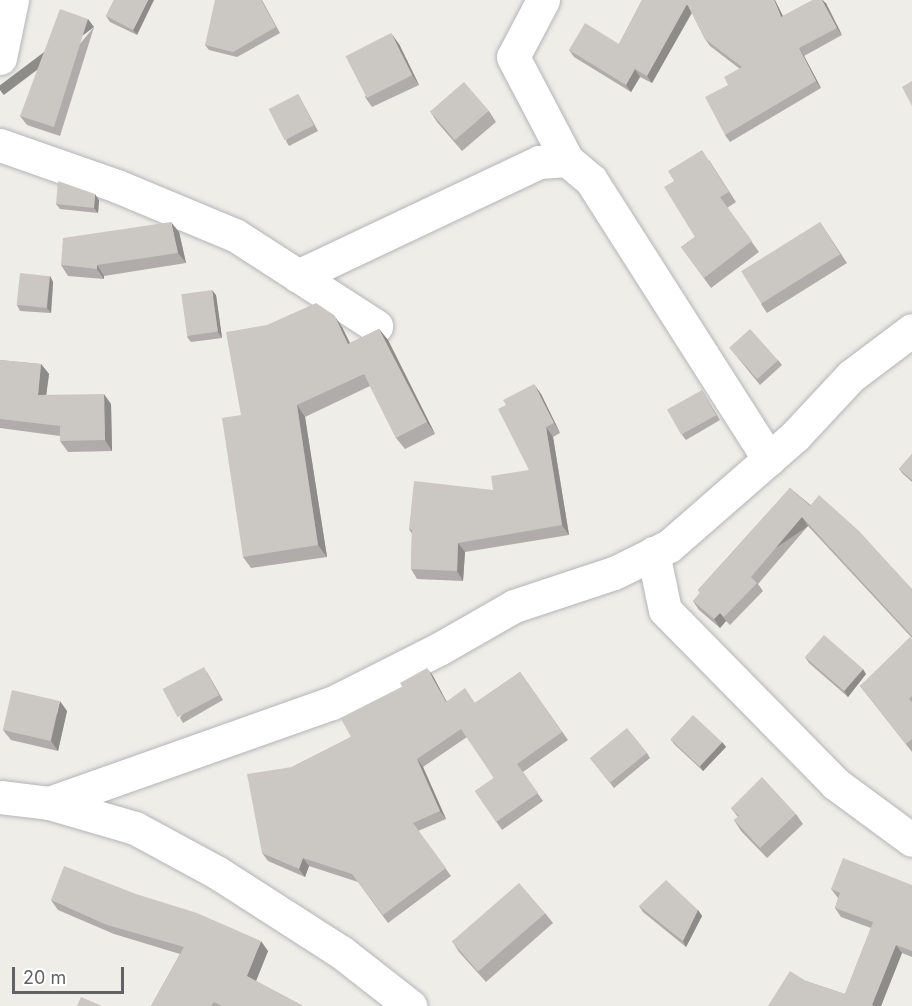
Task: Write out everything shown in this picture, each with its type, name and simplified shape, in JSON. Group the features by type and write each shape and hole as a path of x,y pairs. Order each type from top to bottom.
{"street":[{"path":"0,58 12,0"},
{"path":"543,0 513,57 567,160 591,180 769,459"},
{"path":"0,145 117,186 235,235 376,326"},
{"path":"298,276 539,162 567,160"},
{"path":"49,802 332,703 439,650 514,606 614,573 669,546 769,459 851,376 912,330"},
{"path":"653,553 665,610 836,784 912,840"},
{"path":"0,797 49,802 135,828 218,873 341,952 410,1006"}],"building":[{"path":"114,0 148,0 133,30 106,16"},
{"path":"215,0 261,0 276,27 233,52 205,45"},
{"path":"642,0 774,0 781,17 813,0 822,0 837,28 799,48 816,81 725,135 705,97 728,85 724,77 742,67 705,39 687,4 647,76 635,69 626,85 569,50 585,23 619,44"},
{"path":"60,9 88,19 54,127 20,116"},
{"path":"391,33 412,75 367,98 346,56"},
{"path":"912,81 912,106 902,87"},
{"path":"464,82 489,111 455,140 430,112"},
{"path":"298,94 314,125 284,140 269,109"},
{"path":"702,150 729,192 720,197 752,241 704,278 681,247 695,237 664,187 674,181 668,171"},
{"path":"58,181 95,194 94,208 56,204"},
{"path":"171,222 178,253 97,265 97,269 61,265 63,238"},
{"path":"820,222 840,254 761,304 741,271"},
{"path":"20,273 50,276 46,308 17,305"},
{"path":"212,290 218,332 187,336 181,294"},
{"path":"316,303 334,315 348,344 379,329 427,422 396,438 364,374 297,405 318,545 243,557 222,418 241,415 226,332 267,325"},
{"path":"750,329 778,360 757,379 729,348"},
{"path":"0,360 41,364 38,395 104,394 105,440 60,441 60,426 0,419"},
{"path":"534,384 554,423 546,427 562,525 458,543 457,571 411,569 412,530 409,529 414,481 493,490 491,476 529,470 498,409 506,405 503,400"},
{"path":"702,390 716,415 681,435 667,409"},
{"path":"912,454 912,480 899,469"},
{"path":"790,488 810,506 819,495 859,531 912,589 912,636 802,517 751,577 757,583 724,617 720,613 714,619 693,601 700,593 698,590"},
{"path":"824,635 863,669 844,691 805,657"},
{"path":"910,637 912,639 912,696 909,699 912,702 912,739 906,744 860,686"},
{"path":"204,667 219,695 178,717 163,689"},
{"path":"427,668 446,702 465,688 475,703 520,672 562,732 517,764 538,793 496,822 475,791 494,778 461,729 417,759 440,811 413,823 446,868 383,915 352,874 303,858 299,869 262,853 247,774 292,767 351,737 341,719 403,688 400,683"},
{"path":"12,690 60,701 51,741 3,730"},
{"path":"693,715 722,742 700,766 670,739"},
{"path":"627,728 647,753 610,783 590,758"},
{"path":"762,777 796,814 760,848 734,820 739,816 731,808"},
{"path":"843,858 912,885 912,951 896,945 872,1005 874,1006 768,1006 790,971 806,981 845,994 873,922 835,908 840,893 831,889"},
{"path":"64,866 136,894 197,913 261,941 247,976 303,1006 222,1006 214,1002 211,1006 151,1006 184,947 107,925 51,900"},
{"path":"666,880 698,910 683,941 639,906"},
{"path":"519,883 545,913 478,972 452,941"},
{"path":"81,997 102,1006 77,1006"}]}
